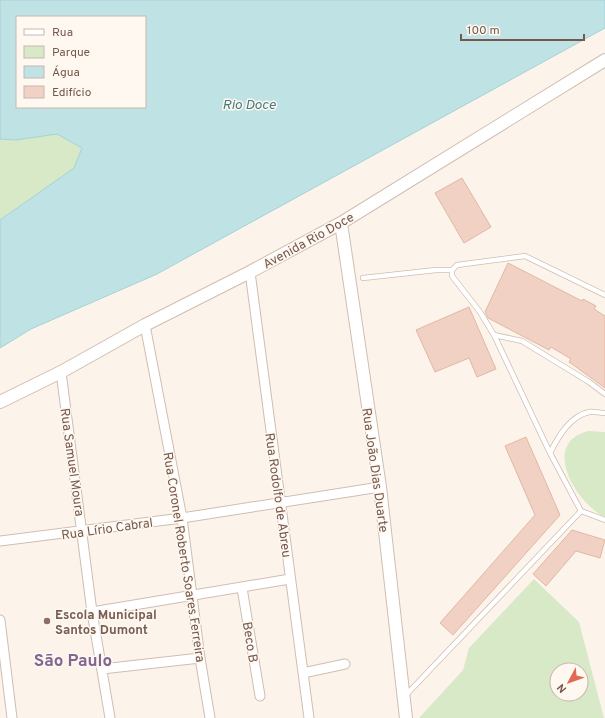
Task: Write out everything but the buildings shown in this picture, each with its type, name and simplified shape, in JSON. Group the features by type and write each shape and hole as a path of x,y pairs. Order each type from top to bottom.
{"street":[{"name":"Avenida Rio Doce","path":"0,402 61,372 145,325 250,272 341,223 605,60"},
{"name":"Rua João Dias Duarte","path":"341,223 380,487 406,718"},
{"name":"Rua Rodolfo de Abreu","path":"250,272 279,502 309,718"},
{"name":"Rua Coronel Roberto Soares Ferreira","path":"145,325 182,518 200,658 210,718"},
{"name":"Rua Samuel Moura","path":"61,372 92,612 110,718"},
{"name":"Rua Lírio Cabral","path":"0,541 182,518 380,487"},
{"path":"92,612 290,579"},
{"name":"Beco B","path":"242,588 260,696"},
{"path":"0,620 12,718"},
{"path":"102,669 200,658"},
{"path":"303,673 345,664"}],"lane":[{"path":"605,295 525,256 456,265 452,270 452,276 480,312 494,335 550,453 581,511 605,520"},
{"path":"362,278 436,270 452,270"},
{"path":"494,335 522,341 590,382 605,394"},
{"path":"550,453 557,438 571,421 589,412 605,413"},
{"path":"404,698 581,511"}],"green space":[{"path":"57,134 82,148 74,168 0,220 0,139 16,140"},
{"path":"589,431 605,432 605,517 594,510 583,499 574,487 567,473 565,459 567,447 574,437"},
{"path":"534,579 579,622 604,718 419,718 463,670 469,648"}],"water":[{"name":"Rio Doce","path":"0,0 605,0 605,28 157,274 31,329 0,348 0,220 74,168 82,148 57,134 16,140 0,139"}],"place":[{"name":"Escola Municipal Santos Dumont","path":"47,621"}],"district":[{"name":"São Paulo","path":"73,660"}]}
